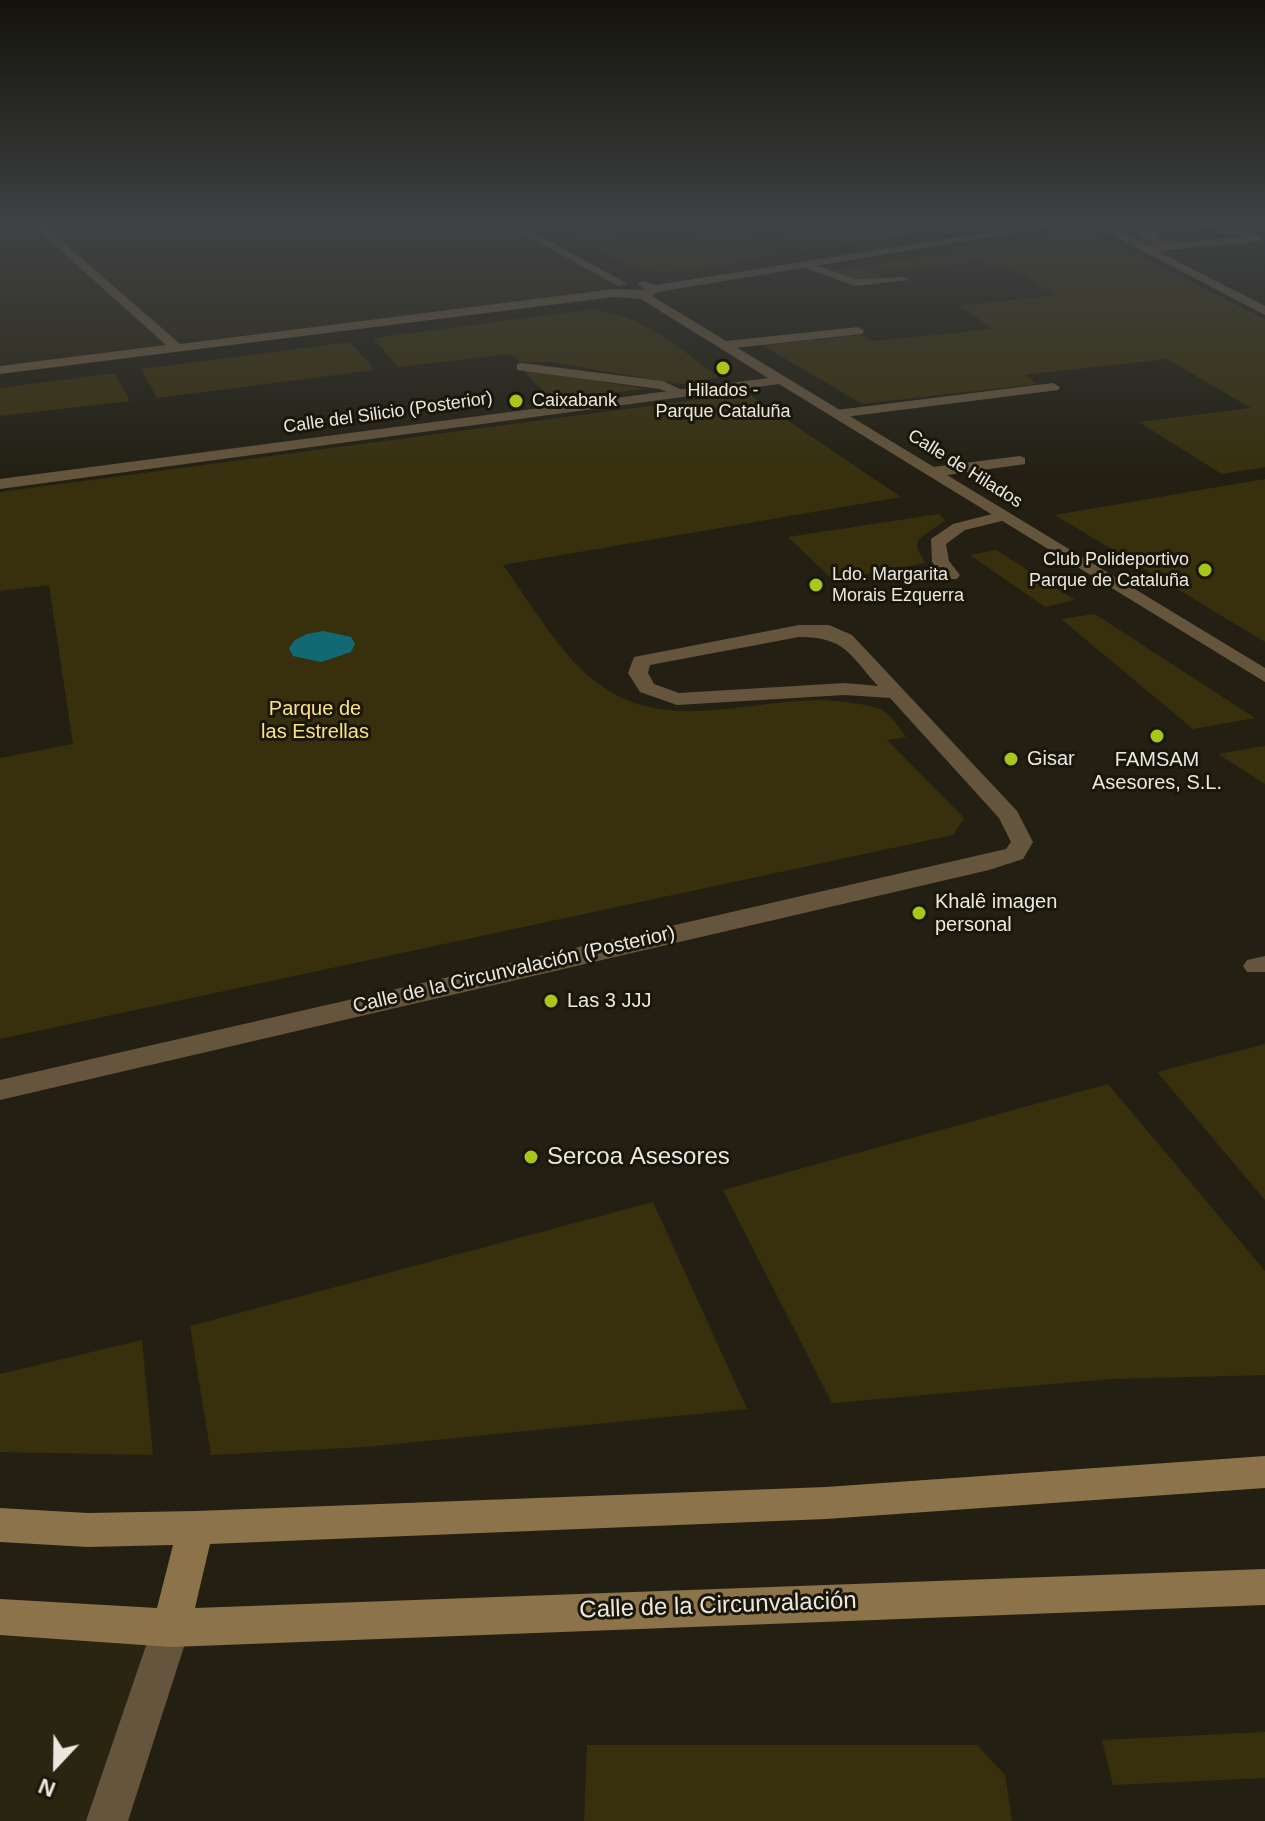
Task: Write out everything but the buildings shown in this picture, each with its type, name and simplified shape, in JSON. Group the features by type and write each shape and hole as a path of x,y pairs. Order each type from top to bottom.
{"street":[{"path":"130,307 177,348"},
{"path":"0,370 484,307"},
{"name":"Calle de Hilados","path":"671,307 782,380 1265,676"},
{"path":"726,345 858,331"},
{"path":"522,367 663,385 681,393"},
{"name":"Calle del Silicio (Posterior)","path":"0,484 782,380"},
{"path":"837,414 1053,387"},
{"path":"933,472 1020,461"},
{"path":"951,575 941,562 937,543 946,533 963,525 1004,516"},
{"path":"799,631 829,631 845,639 896,693 845,689 677,699 647,688 638,673 641,661 677,652 799,631"},
{"name":"Calle de la Circunvalación (Posterior)","path":"0,1090 989,863 1015,854 1022,842 1009,816 896,693"},
{"path":"0,1525 88,1530 196,1528 826,1503 1265,1472"},
{"path":"107,1821 171,1628 196,1528"},
{"name":"Calle de la Circunvalación","path":"0,1617 171,1628 1265,1587"}],"shaded area":[{"path":"0,307 481,307 0,370"},
{"path":"0,1617 171,1628 107,1821 0,1821"}],"green space":[{"path":"960,307 1241,307 1265,319 1265,467 1222,474 1139,422 1251,408 1167,359 1025,375 1037,384 862,404 762,345 863,335 872,341 993,329"},
{"path":"588,310 626,318 658,333 719,377 681,384 549,362 520,362 510,354 398,367 373,338"},
{"path":"350,342 375,370 157,398 141,369"},
{"path":"524,371 539,371 646,389 551,400"},
{"path":"115,373 130,401 0,416 0,388"},
{"name":"Parque de las Estrellas","path":"747,393 901,497 503,565 575,663 603,687 632,702 662,709 692,711 815,700 846,702 882,710 906,737 887,740 964,818 953,835 0,1039 0,758 73,744 49,585 0,591 0,492"},
{"name":"Club Polideportivo Parque de Cataluña","path":"1265,479 1265,642 1055,515"},
{"path":"939,514 945,520 918,540 917,548 925,563 833,580 788,537"},
{"path":"996,550 1075,600 1045,607 970,555"},
{"path":"1095,614 1255,718 1193,729 1061,619"},
{"path":"1265,746 1265,784 1218,754"},
{"path":"1265,1044 1265,1200 1157,1072"},
{"path":"1108,1084 1265,1271 1265,1375 1110,1379 832,1403 723,1190"},
{"path":"653,1202 747,1409 365,1447 211,1455 190,1326"},
{"path":"142,1340 153,1455 0,1452 0,1374"},
{"path":"1265,1732 1265,1778 1113,1785 1102,1740"},
{"path":"587,1745 977,1745 1005,1775 1012,1821 584,1821"}],"water":[{"path":"323,631 351,637 355,644 351,652 321,662 293,656 289,648 295,640"}],"place":[{"name":"Hilados - Parque Cataluña","path":"723,368"},
{"name":"Caixabank","path":"516,401"},
{"name":"Club Polideportivo Parque de Cataluña","path":"1205,570"},
{"name":"Ldo. Margarita Morais Ezquerra","path":"816,585"},
{"name":"FAMSAM Asesores, S.L.","path":"1157,736"},
{"name":"Gisar","path":"1011,759"},
{"name":"Khalê imagen personal","path":"919,913"},
{"name":"Las 3 JJJ","path":"551,1001"},
{"name":"Sercoa Asesores","path":"531,1157"}]}
